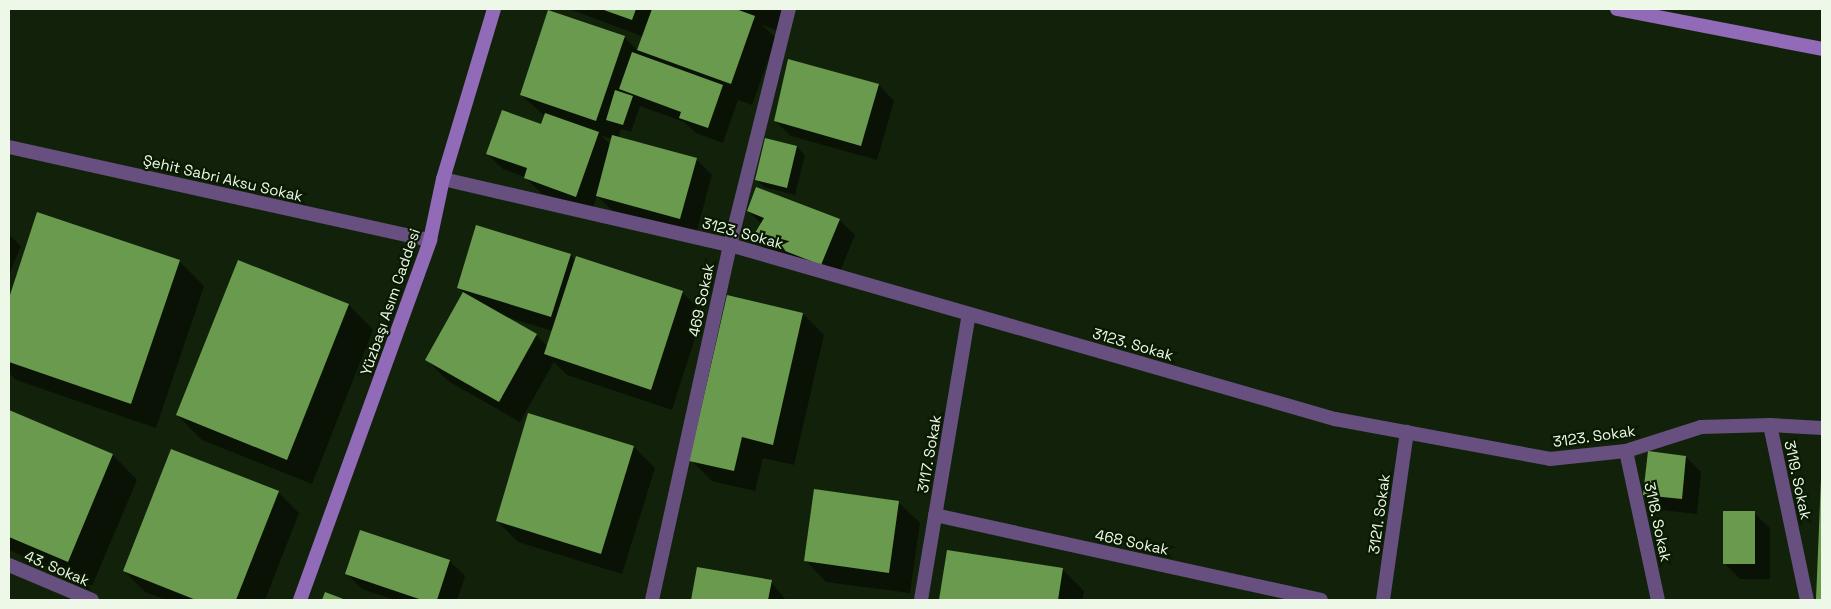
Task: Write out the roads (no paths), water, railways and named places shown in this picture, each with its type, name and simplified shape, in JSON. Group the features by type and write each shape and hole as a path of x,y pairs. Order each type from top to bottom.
{"main road":[{"name":"Yüzbaşı Asım Caddesi","path":"300,600 430,240 443,179 494,9"},
{"path":"1618,9 1822,50"}],"street":[{"name":"469 Sokak","path":"652,600 730,245 788,9"},
{"name":"Şehit Sabri Aksu Sokak","path":"9,146 430,240"},
{"name":"3123. Sokak","path":"443,179 730,245 1335,419 1550,459 1626,451 1701,427 1770,425 1822,428"},
{"name":"3117. Sokak","path":"921,600 969,314"},
{"name":"3119. Sokak","path":"1770,425 1807,600"},
{"name":"3121. Sokak","path":"1383,600 1407,432"},
{"name":"3118. Sokak","path":"1626,451 1658,600"},
{"name":"468 Sokak","path":"935,515 1321,600"},
{"name":"43. Sokak","path":"9,565 92,600"}]}
